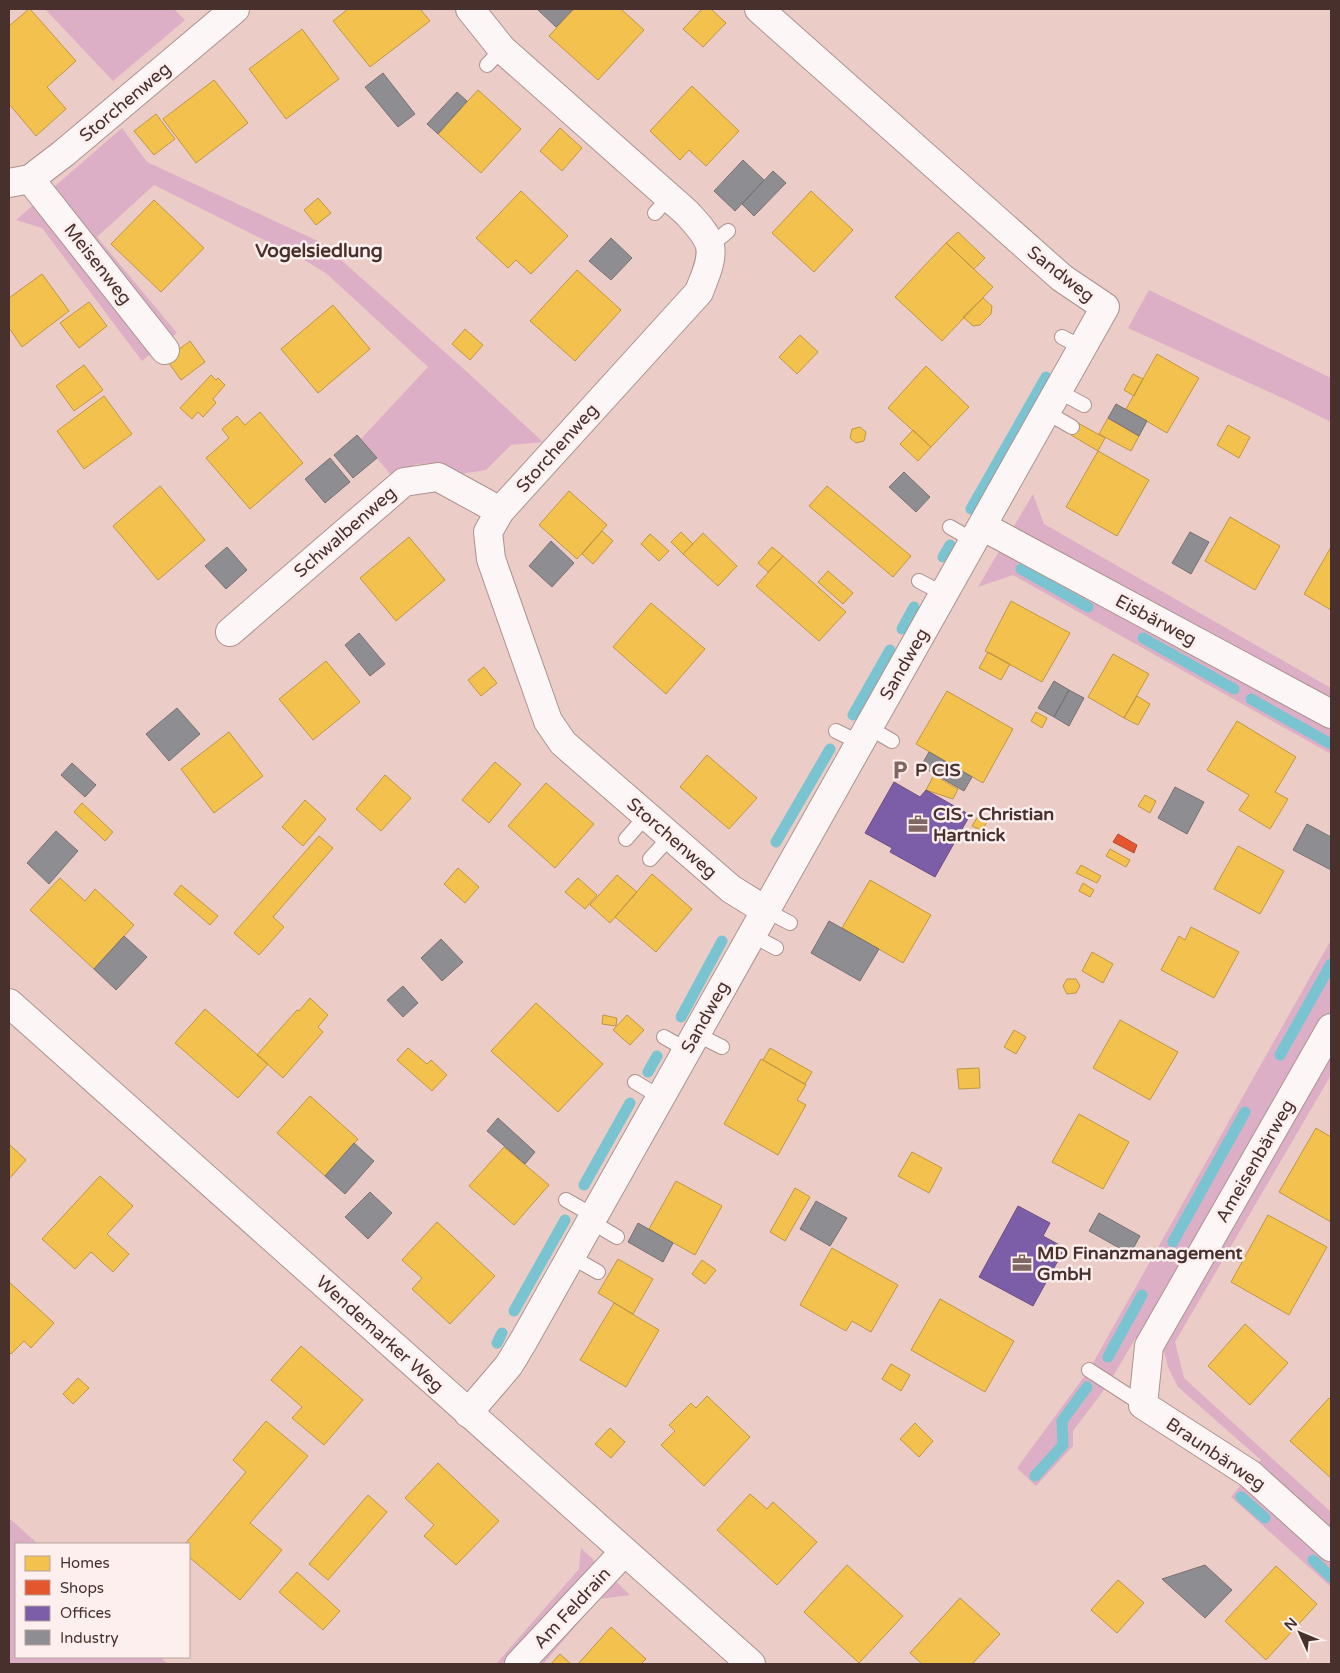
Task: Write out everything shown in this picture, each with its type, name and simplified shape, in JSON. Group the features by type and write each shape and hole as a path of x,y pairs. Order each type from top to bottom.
{"street":[{"name":"Storchenweg","path":"19,181 64,154 235,9"},
{"name":"Storchenweg","path":"470,9 504,53 662,205 712,230 704,297 506,517 488,532 491,559 548,721 563,743 731,889 765,910"},
{"name":"Sandweg","path":"468,1413 509,1365 660,1097 682,1040 752,935 1052,402 1072,343 1105,307 1062,278 759,9"},
{"name":"Meisenweg","path":"19,181 165,350"},
{"name":"Schwalbenweg","path":"230,632 356,514 382,492 404,482 438,477 506,517"},
{"name":"Eisbärweg","path":"978,534 1331,714"},
{"name":"Wendemarker Weg","path":"9,1003 751,1664"},
{"name":"Ameisenbärweg","path":"1143,1405 1149,1346 1331,1028"},
{"name":"Braunbärweg","path":"1143,1405 1250,1474 1331,1547"},
{"name":"Am Feldrain","path":"519,1664 624,1552"}],"lane":[{"path":"1052,402 1084,406"},
{"path":"1052,402 1072,426"},
{"path":"950,528 978,534"},
{"path":"920,581 944,594"},
{"path":"836,730 892,740"},
{"path":"626,839 646,816"},
{"path":"650,859 670,836"},
{"path":"765,910 790,924"},
{"path":"752,935 776,948"},
{"path":"682,1040 722,1047"},
{"path":"636,1082 660,1097"},
{"path":"566,1200 617,1237"},
{"path":"570,1256 598,1272"},
{"path":"1089,1370 1143,1405"}],"shaded area":[{"path":"45,9 174,9 185,20 113,81"},
{"path":"122,128 147,162 322,243 543,442 511,445 486,470 460,474 440,463 417,464 391,475 361,439 428,367 327,274 306,261 154,185 97,237 177,333 142,361 42,228 16,220"},
{"path":"1149,290 1331,378 1331,422 1128,328"},
{"path":"1033,494 1044,524 1331,688 1331,754 1013,575 978,587"},
{"path":"1331,940 1331,1075 1175,1342 1184,1378 1331,1512 1331,1587 1231,1497 1261,1460 1178,1387 1168,1367 1164,1352 1135,1339 1109,1383 1073,1431 1073,1446 1036,1486 1017,1468 1089,1370"},
{"path":"9,1518 37,1543 15,1543 15,1658 161,1658 168,1664 9,1664"},
{"path":"581,1548 630,1595 599,1599 543,1664 496,1664 579,1569"}],"building: Homes":[{"path":"29,9 76,61 47,87 66,109 36,136 9,104 9,26"},
{"path":"348,9 420,9 430,21 370,67 333,21"},
{"path":"574,9 621,9 644,30 598,80 549,36"},
{"path":"702,9 711,9 726,23 703,47 683,29"},
{"path":"302,29 339,79 286,119 249,69"},
{"path":"214,80 248,123 196,163 163,119"},
{"path":"692,86 739,131 706,166 689,150 680,160 650,131"},
{"path":"478,90 521,129 481,173 438,134"},
{"path":"156,114 175,139 154,155 134,131"},
{"path":"560,128 582,148 562,171 540,151"},
{"path":"521,191 568,236 531,274 516,260 508,268 476,238"},
{"path":"811,191 853,230 814,272 772,233"},
{"path":"318,198 331,213 316,225 304,210"},
{"path":"154,200 204,248 161,292 111,244"},
{"path":"958,232 985,258 974,269 946,243"},
{"path":"946,243 993,287 942,341 895,297"},
{"path":"577,270 621,310 575,361 530,321"},
{"path":"42,274 69,311 22,347 9,328 9,298"},
{"path":"983,298 992,306 991,314 980,325 973,326 963,317"},
{"path":"89,302 107,326 79,348 60,323"},
{"path":"333,305 370,349 318,393 281,349"},
{"path":"465,329 483,345 470,360 452,344"},
{"path":"800,335 818,352 797,374 779,357"},
{"path":"190,341 205,362 181,380 166,359"},
{"path":"1157,354 1199,378 1167,433 1126,409"},
{"path":"84,365 103,390 74,411 56,386"},
{"path":"926,366 969,407 931,447 888,408"},
{"path":"1133,374 1143,379 1134,396 1124,390"},
{"path":"211,375 216,380 218,378 225,385 213,399 216,403 203,417 198,412 192,419 180,408"},
{"path":"104,396 132,434 84,469 57,431"},
{"path":"260,412 303,463 250,509 206,458 229,438 222,429 237,416 245,425"},
{"path":"1108,418 1139,436 1131,451 1099,434"},
{"path":"1078,423 1105,438 1098,451 1071,435"},
{"path":"1228,425 1250,437 1239,458 1217,445"},
{"path":"860,427 866,432 864,441 856,443 850,438 852,429"},
{"path":"913,430 931,447 918,461 900,444"},
{"path":"1098,451 1149,480 1117,536 1066,507"},
{"path":"160,486 205,540 158,580 113,526"},
{"path":"827,486 911,556 893,577 809,506"},
{"path":"569,491 607,525 577,559 539,525"},
{"path":"1230,517 1280,546 1255,590 1205,561"},
{"path":"602,531 613,541 593,564 582,554"},
{"path":"681,532 693,544 683,554 671,542"},
{"path":"703,533 737,566 718,586 683,554"},
{"path":"650,534 669,551 659,561 641,544"},
{"path":"409,537 445,580 396,621 360,578"},
{"path":"772,547 783,556 768,572 758,563"},
{"path":"1331,547 1331,610 1304,594"},
{"path":"783,556 846,612 819,641 756,586"},
{"path":"828,571 853,593 843,604 818,582"},
{"path":"1011,601 1070,633 1042,682 985,651"},
{"path":"651,603 705,649 666,694 613,647"},
{"path":"988,652 1010,664 1001,680 979,668"},
{"path":"1113,654 1149,674 1124,718 1088,697"},
{"path":"326,661 360,702 313,740 279,699"},
{"path":"484,667 497,683 481,696 468,680"},
{"path":"947,691 1013,729 983,783 916,744"},
{"path":"1137,696 1150,704 1138,725 1124,718"},
{"path":"1036,712 1047,718 1042,728 1031,721"},
{"path":"1237,721 1296,757 1275,792 1288,799 1270,829 1239,810 1249,795 1207,770"},
{"path":"229,732 263,776 214,813 181,769"},
{"path":"707,755 757,798 729,829 680,787"},
{"path":"495,762 521,784 489,823 462,800"},
{"path":"385,775 411,798 381,831 356,809"},
{"path":"934,775 958,789 953,799 926,790"},
{"path":"546,783 594,824 555,868 508,826"},
{"path":"1145,795 1156,801 1150,813 1138,806"},
{"path":"305,800 326,819 303,846 282,827"},
{"path":"82,803 113,832 105,841 74,812"},
{"path":"979,815 988,820 982,831 972,826"},
{"path":"319,836 333,848 273,917 284,927 259,955 234,933"},
{"path":"1238,846 1284,871 1260,914 1214,889"},
{"path":"1110,849 1130,860 1126,867 1106,856"},
{"path":"1081,865 1101,876 1097,883 1076,873"},
{"path":"458,868 479,887 465,903 444,884"},
{"path":"652,874 692,909 656,952 615,917"},
{"path":"617,875 637,892 610,923 590,905"},
{"path":"60,878 85,901 95,889 134,925 94,969 30,910"},
{"path":"578,878 597,895 585,909 565,892"},
{"path":"870,880 931,915 903,963 842,928"},
{"path":"1083,883 1094,890 1090,897 1079,891"},
{"path":"181,885 218,916 210,925 174,894"},
{"path":"1191,927 1239,952 1214,998 1161,970 1179,936 1185,940"},
{"path":"1092,952 1113,964 1103,983 1082,971"},
{"path":"1067,979 1076,979 1080,986 1076,993 1067,994 1063,986"},
{"path":"310,998 328,1015 318,1027 323,1032 283,1078 257,1055"},
{"path":"536,1003 603,1064 558,1112 491,1051"},
{"path":"205,1009 268,1064 238,1098 175,1043"},
{"path":"603,1015 617,1018 616,1026 602,1024"},
{"path":"627,1015 644,1030 630,1045 613,1030"},
{"path":"1120,1020 1178,1052 1150,1100 1093,1068"},
{"path":"1014,1030 1026,1037 1016,1054 1004,1047"},
{"path":"408,1048 427,1064 431,1060 447,1075 432,1091 397,1060"},
{"path":"770,1048 812,1072 805,1084 763,1060"},
{"path":"761,1059 806,1085 797,1100 806,1105 778,1155 724,1124"},
{"path":"979,1068 980,1088 959,1089 957,1069"},
{"path":"310,1096 358,1139 325,1176 277,1133"},
{"path":"1079,1114 1129,1142 1103,1189 1052,1162"},
{"path":"1316,1128 1331,1137 1331,1222 1279,1192"},
{"path":"9,1144 26,1160 9,1179"},
{"path":"504,1147 549,1185 514,1225 469,1186"},
{"path":"912,1152 942,1168 929,1193 898,1176"},
{"path":"100,1176 133,1206 107,1234 129,1254 113,1272 91,1252 75,1269 42,1239"},
{"path":"676,1181 722,1206 695,1255 649,1229"},
{"path":"795,1188 810,1197 785,1241 770,1232"},
{"path":"1268,1215 1327,1247 1289,1315 1231,1282"},
{"path":"437,1222 495,1276 450,1324 412,1289 422,1278 402,1260"},
{"path":"832,1248 898,1285 871,1332 852,1321 846,1331 800,1305"},
{"path":"618,1259 653,1279 633,1314 598,1293"},
{"path":"702,1260 716,1270 705,1284 692,1274"},
{"path":"9,1282 54,1323 31,1348 24,1341 11,1354 9,1352"},
{"path":"940,1299 1014,1341 985,1392 911,1350"},
{"path":"614,1303 659,1330 626,1387 580,1360"},
{"path":"1245,1324 1288,1363 1250,1405 1208,1366"},
{"path":"301,1346 363,1400 324,1445 292,1418 302,1407 271,1380"},
{"path":"891,1364 910,1375 901,1391 882,1379"},
{"path":"78,1378 89,1388 73,1404 63,1394"},
{"path":"707,1396 750,1437 704,1486 661,1445 675,1431 669,1425 691,1403 696,1408"},
{"path":"1329,1398 1331,1400 1331,1478 1290,1441"},
{"path":"266,1421 308,1456 250,1523 282,1550 240,1600 190,1558 190,1543 186,1543 246,1472 233,1460"},
{"path":"915,1423 933,1441 919,1457 900,1439"},
{"path":"610,1428 625,1442 611,1458 595,1444"},
{"path":"438,1463 499,1521 456,1565 424,1536 434,1525 405,1498"},
{"path":"750,1494 767,1509 773,1502 817,1542 777,1585 717,1530"},
{"path":"368,1495 387,1512 328,1580 309,1564"},
{"path":"847,1565 903,1616 859,1663 804,1612"},
{"path":"1276,1566 1317,1604 1266,1660 1225,1621"},
{"path":"297,1572 340,1611 323,1630 279,1592"},
{"path":"1118,1580 1144,1603 1117,1633 1091,1610"},
{"path":"960,1598 1000,1634 972,1664 922,1664 910,1653"},
{"path":"611,1627 646,1659 641,1664 578,1664"},
{"path":"560,1654 571,1664 551,1664"}],"building: Shops":[{"path":"1118,834 1137,845 1134,853 1113,842"}],"building: Offices":[{"name":"CIS - Christian Hartnick","path":"894,782 920,797 926,790 970,815 935,877 890,852 892,848 865,833"},
{"name":"MD Finanzmanagement GmbH","path":"1018,1206 1050,1223 1043,1236 1065,1248 1033,1306 979,1277"}],"building: Industry":[{"path":"537,9 573,9 556,27"},
{"path":"383,73 415,114 398,127 365,87"},
{"path":"457,92 467,101 438,134 427,124"},
{"path":"743,160 764,180 735,211 714,191"},
{"path":"773,171 786,183 754,216 742,204"},
{"path":"611,238 632,258 611,280 589,261"},
{"path":"1116,404 1147,421 1139,436 1108,418"},
{"path":"357,435 377,458 353,478 334,455"},
{"path":"330,458 350,482 325,503 305,479"},
{"path":"904,472 930,497 916,512 889,487"},
{"path":"1190,532 1209,542 1191,574 1172,563"},
{"path":"551,541 574,563 552,587 529,566"},
{"path":"227,547 247,570 226,589 205,566"},
{"path":"359,633 385,664 370,676 345,645"},
{"path":"1054,681 1069,690 1054,717 1038,708"},
{"path":"1069,690 1084,698 1069,726 1054,717"},
{"path":"177,708 200,734 169,761 146,734"},
{"path":"929,752 972,777 964,791 921,766"},
{"path":"72,763 96,785 85,797 61,775"},
{"path":"1175,787 1204,802 1187,834 1158,818"},
{"path":"1307,824 1331,837 1331,870 1293,850"},
{"path":"56,831 78,851 49,884 27,863"},
{"path":"829,921 879,949 860,981 811,953"},
{"path":"124,936 147,957 116,990 94,969"},
{"path":"441,939 463,962 442,981 421,958"},
{"path":"403,986 418,1003 403,1017 387,1000"},
{"path":"498,1118 535,1152 525,1164 487,1131"},
{"path":"354,1143 374,1161 345,1194 325,1176"},
{"path":"370,1192 392,1213 368,1239 345,1217"},
{"path":"816,1201 847,1218 830,1246 800,1229"},
{"path":"1099,1213 1140,1236 1130,1254 1089,1231"},
{"path":"638,1223 673,1243 663,1262 628,1242"},
{"path":"1205,1565 1232,1590 1205,1618 1162,1579"}],"waterway":[{"path":"971,509 1046,377"},
{"path":"943,557 950,545"},
{"path":"1021,569 1088,607"},
{"path":"902,629 914,607"},
{"path":"1143,638 1234,689"},
{"path":"853,715 890,650"},
{"path":"1251,699 1331,744"},
{"path":"776,842 830,749"},
{"path":"681,1017 722,941"},
{"path":"1280,1055 1331,964"},
{"path":"648,1072 657,1056"},
{"path":"584,1185 630,1103"},
{"path":"1173,1242 1245,1112"},
{"path":"514,1311 565,1220"},
{"path":"1108,1357 1142,1295"},
{"path":"497,1343 502,1333"},
{"path":"1035,1476 1063,1445 1062,1421 1087,1387"},
{"path":"1241,1497 1265,1518"},
{"path":"1313,1560 1331,1577"}],"place":[{"name":"P CIS","path":"900,770"},
{"name":"CIS - Christian Hartnick","path":"918,824"},
{"name":"MD Finanzmanagement GmbH","path":"1022,1263"}],"district":[{"name":"Vogelsiedlung","path":"319,250"}]}
